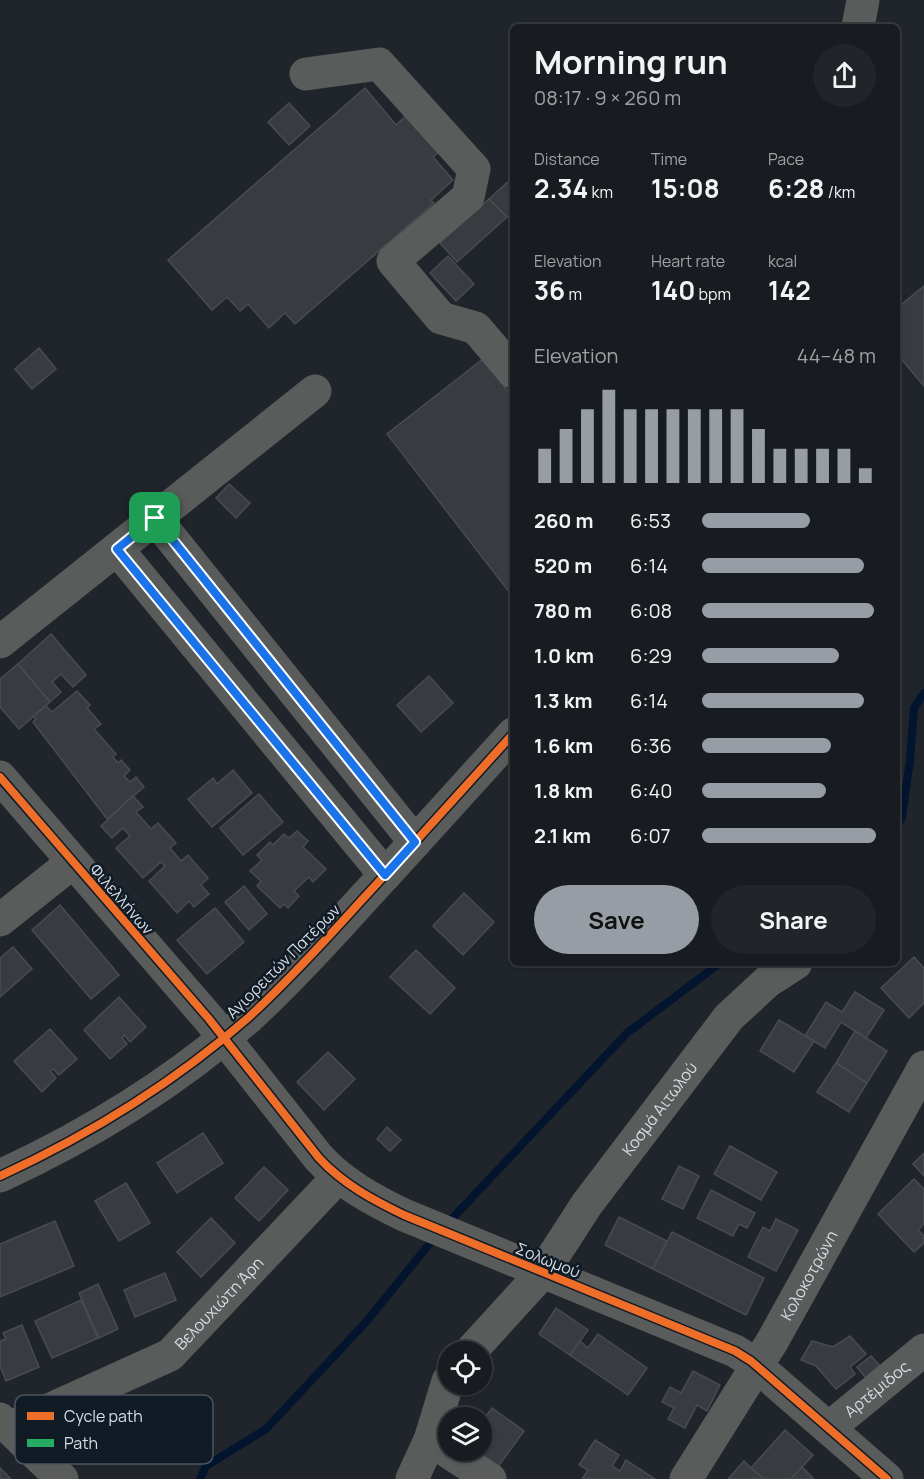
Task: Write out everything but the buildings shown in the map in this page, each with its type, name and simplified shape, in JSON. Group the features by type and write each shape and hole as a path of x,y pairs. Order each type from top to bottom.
{"street":[{"path":"859,24 863,0"},
{"path":"306,74 379,63 474,169 468,197 393,261 441,318 476,327 510,368"},
{"path":"0,642 315,391"},
{"path":"155,518 415,842"},
{"path":"117,549 385,875"},
{"name":"Αγιορειτών Πατέρων","path":"0,1176 111,1117 159,1086 224,1038 296,972 510,737"},
{"name":"Φιλελλήνων","path":"0,777 224,1038"},
{"path":"0,893 66,854"},
{"path":"0,920 66,854"},
{"name":"Κοσμά Αιτωλού","path":"480,1341 543,1272 587,1204 729,1017 768,981 791,966"},
{"name":"Σολωμού","path":"224,1038 319,1158 338,1177 374,1200 404,1215 735,1352 757,1367 887,1479"},
{"name":"Κολοκοτρώνη","path":"686,1479 757,1367 924,1067"},
{"name":"Βελουχιώτη Άρη","path":"74,1395 170,1355 338,1177"},
{"name":"Αρτέμιδος","path":"829,1428 924,1350"},
{"path":"412,1479 429,1440 443,1395"},
{"path":"429,1440 490,1479"},
{"path":"46,1464 62,1479"}],"waterway":[{"path":"900,821 910,760 914,708 924,693"},
{"path":"447,1224 627,1033 716,966"},
{"path":"213,1462 266,1429 366,1322 435,1237"},
{"path":"200,1479 209,1464"}],"marked path":[{"path":"155,518 415,842"},
{"path":"117,549 385,875"}],"cycle path":[{"path":"0,1176 66,1143 130,1106 191,1064 249,1017 319,946 510,737"},
{"path":"0,777 209,1019 319,1158 348,1184 404,1215 735,1351 751,1361 887,1479"}],"route":[{"path":"155,518 415,842 385,875 117,549 155,518"}]}
